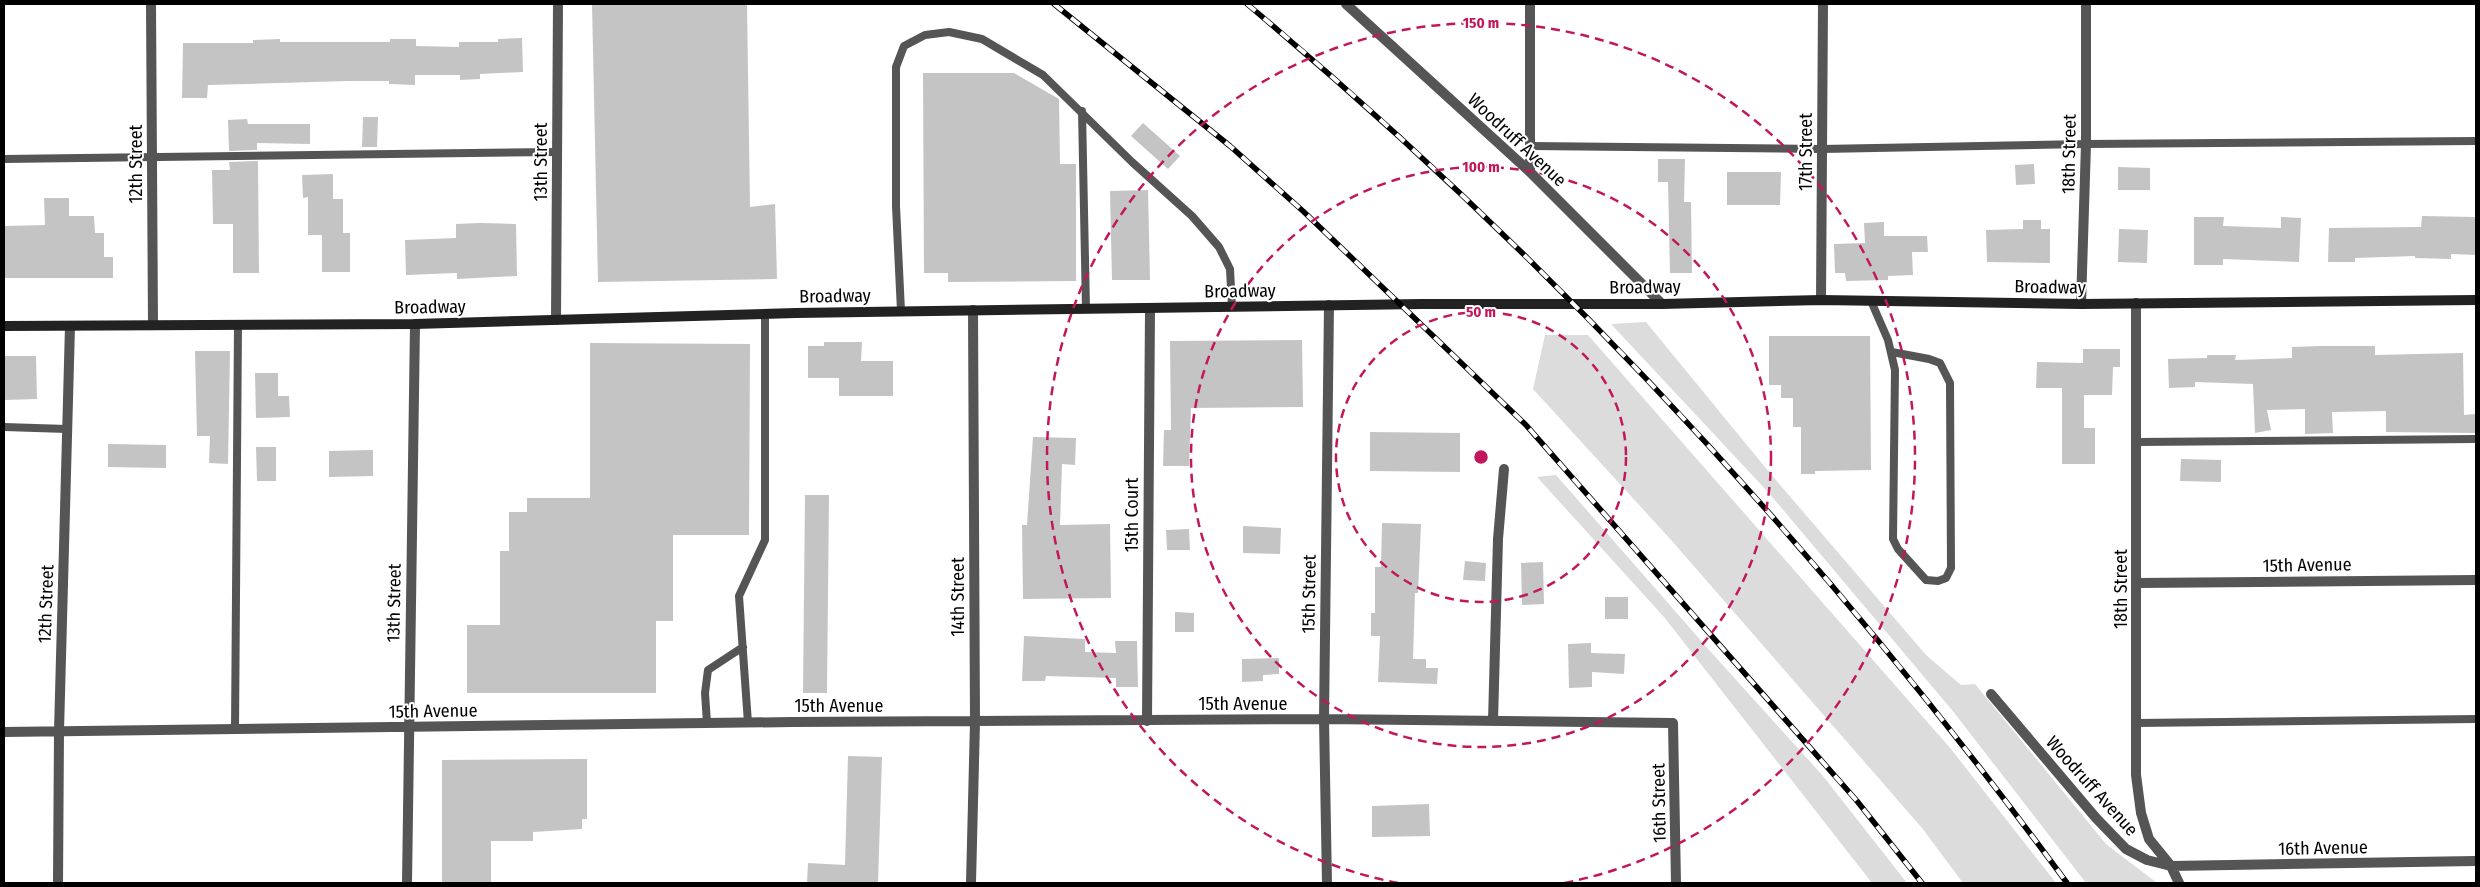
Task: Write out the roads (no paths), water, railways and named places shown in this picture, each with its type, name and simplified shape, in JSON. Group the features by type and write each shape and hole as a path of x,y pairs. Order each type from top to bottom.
{"main road":[{"name":"Broadway","path":"4,326 415,324 902,311 1086,310 1329,305 1662,304 1821,300 2081,304 2476,300"}],"street":[{"name":"12th Street","path":"152,4 153,324"},
{"name":"13th Street","path":"556,320 558,4"},
{"name":"Woodruff Avenue","path":"1346,4 1530,172 1662,304"},
{"path":"1530,4 1530,172"},
{"name":"17th Street","path":"1821,300 1823,4"},
{"name":"18th Street","path":"2081,304 2086,144 2086,4"},
{"name":"18th Street","path":"2136,303 2136,775 2141,813 2149,839 2171,866"},
{"name":"15th Street","path":"1327,883 1324,719 1329,305"},
{"name":"15th Court","path":"1147,721 1150,309"},
{"name":"14th Street","path":"971,883 975,722 973,310"},
{"name":"13th Street","path":"407,883 415,324"},
{"name":"12th Street","path":"58,883 59,731 70,326"},
{"path":"1493,721 1498,540 1504,469"},
{"name":"15th Avenue","path":"2137,583 2476,580"},
{"name":"Woodruff Avenue","path":"1991,694 2096,818 2126,849 2147,860 2171,866"},
{"name":"15th Avenue","path":"4,732 748,722 1324,719 1674,723"},
{"name":"16th Street","path":"1674,723 1676,883"},
{"name":"16th Avenue","path":"2171,866 2476,861"},
{"path":"2171,866 2180,883"}],"lane":[{"path":"902,311 896,206 896,67 904,46 925,35 948,32 982,39 1043,75 1082,111 1132,162 1192,216 1219,247 1230,269 1232,307"},
{"path":"1082,111 1086,310"},
{"path":"1530,146 1822,149 2086,144 2476,141"},
{"path":"4,159 557,152"},
{"path":"1871,301 1892,352 1895,370 1893,540 1898,549 1926,580 1938,581 1946,578 1951,568 1950,383 1940,363 1892,352"},
{"path":"748,722 739,596 765,540 766,314"},
{"path":"235,730 238,324"},
{"path":"4,427 67,429"},
{"path":"2137,442 2476,439"},
{"path":"707,723 706,693 708,670 743,647"},
{"path":"2137,723 2476,719"}],"railway":[{"path":"1054,4 1230,146 1304,212 1526,425 1857,801 1922,883"},
{"path":"1247,4 1361,103 1472,205 1579,310 1684,419 1882,645 1976,763 2067,883"}]}
